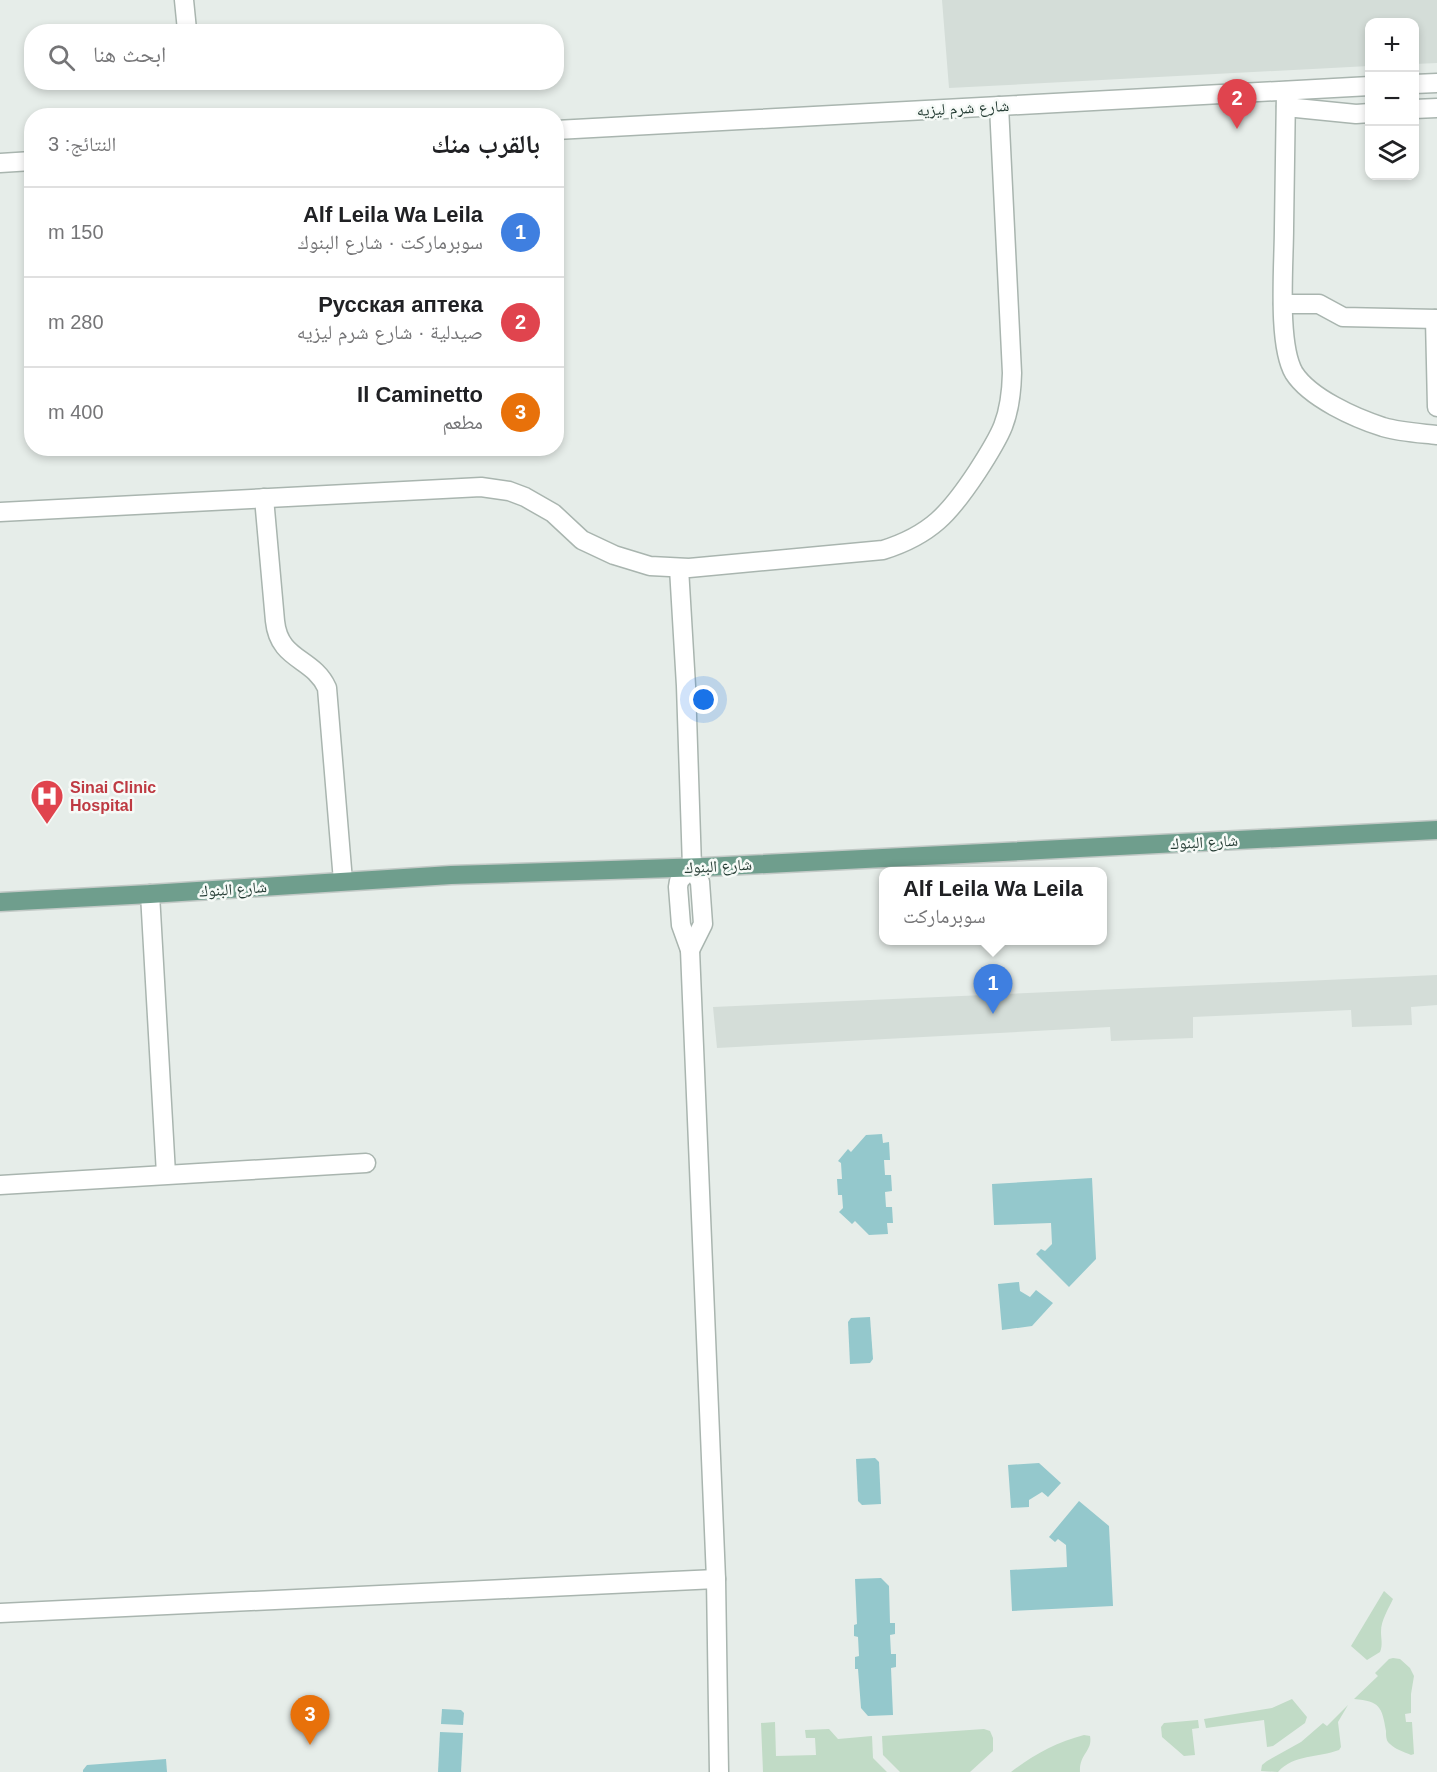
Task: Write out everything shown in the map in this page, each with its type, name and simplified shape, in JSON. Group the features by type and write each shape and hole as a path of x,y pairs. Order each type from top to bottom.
{"main road":[{"name":"شارع البنوك","path":"0,902 451,875 692,867 1437,830"}],"street":[{"path":"184,0 186,24"},
{"path":"1419,84 1437,83"},
{"name":"شارع شرم ليزيه","path":"564,129 999,106 1286,99 1365,87"},
{"path":"1365,113 1356,114 1286,99 1283,304 1286,350 1294,372 1304,385 1350,414 1384,428 1437,435"},
{"path":"0,512 468,487 509,491 540,504 554,513 582,540 630,561 650,566 679,568 883,550 910,540 944,516 961,497 998,439 1009,410 1012,373 999,106"},
{"path":"1419,110 1437,108"},
{"path":"0,163 24,161"},
{"path":"1283,304 1318,303 1342,317 1436,319 1437,407"},
{"path":"264,498 278,637 290,653 318,673 327,688 343,881"},
{"path":"679,568 686,686 692,867 677,884 681,925 690,951 716,1580 720,1772"},
{"path":"150,894 166,1174"},
{"path":"0,1185 366,1163"},
{"path":"0,1613 716,1580"}],"shaded area":[{"path":"942,0 1437,0 1437,63 1419,64 1419,18 1365,18 1365,66 949,88"},
{"path":"1437,975 1437,1005 1411,1007 1412,1025 1352,1027 1351,1010 1193,1017 1193,1038 1111,1041 1110,1027 717,1048 713,1007"}],"green space":[{"path":"1384,1591 1393,1599 1382,1623 1381,1649 1367,1660 1351,1646"},
{"path":"1393,1658 1400,1659 1410,1668 1414,1676 1411,1713 1405,1714 1406,1722 1412,1722 1414,1754 1411,1755 1394,1747 1388,1741 1383,1716 1378,1707 1369,1701 1354,1699 1378,1676 1375,1673"},
{"path":"1292,1699 1307,1717 1305,1723 1273,1746 1267,1747 1264,1720 1206,1728 1204,1719 1272,1708"},
{"path":"1348,1705 1338,1722 1341,1747 1339,1750 1299,1759 1284,1766 1278,1772 1261,1771 1262,1765 1267,1761 1301,1742 1323,1723 1327,1726"},
{"path":"1198,1720 1199,1728 1192,1729 1195,1755 1184,1756 1162,1737 1161,1727 1164,1723"},
{"path":"775,1722 776,1756 816,1755 815,1738 806,1738 805,1730 829,1729 838,1739 872,1736 873,1758 887,1772 763,1772 761,1723"},
{"path":"984,1729 990,1731 993,1738 993,1751 970,1772 900,1772 883,1755 882,1736"},
{"path":"1084,1735 1090,1736 1090,1745 1080,1766 1080,1772 1011,1772 1046,1750"}],"water":[{"path":"882,1134 883,1143 889,1142 890,1160 884,1160 885,1175 891,1175 892,1191 885,1192 886,1207 892,1207 893,1223 887,1223 888,1234 869,1235 855,1221 852,1224 839,1212 843,1208 842,1195 838,1195 837,1179 842,1179 841,1163 838,1161 848,1149 851,1152 866,1135"},
{"path":"1092,1178 1096,1259 1069,1287 1036,1254 1041,1249 1045,1251 1052,1244 1051,1223 994,1225 992,1184"},
{"path":"1019,1282 1020,1291 1030,1297 1036,1290 1053,1303 1032,1326 1002,1330 998,1284"},
{"path":"870,1317 873,1359 870,1363 850,1364 848,1322 851,1318"},
{"path":"875,1458 879,1462 881,1504 862,1505 858,1501 856,1459"},
{"path":"1039,1463 1061,1483 1048,1497 1042,1492 1029,1500 1029,1507 1011,1508 1008,1465"},
{"path":"1079,1501 1109,1526 1113,1606 1012,1611 1010,1570 1067,1567 1066,1545 1058,1539 1055,1542 1049,1537"},
{"path":"881,1578 889,1586 890,1623 895,1623 895,1634 890,1635 891,1654 896,1654 896,1667 891,1668 893,1715 868,1716 861,1708 858,1669 855,1669 855,1657 859,1656 858,1637 854,1636 854,1625 857,1624 855,1579"},
{"path":"442,1709 461,1710 464,1713 463,1725 441,1724"},
{"path":"440,1732 463,1733 461,1772 438,1772"},
{"path":"166,1759 167,1772 83,1772 87,1765"}],"place":[{"name":"Русская аптека","path":"1237,129"},
{"name":"Sinai Clinic Hospital","path":"47,825"},
{"name":"Alf Leila Wa Leila","path":"993,1014"},
{"name":"Il Caminetto","path":"310,1745"}]}
